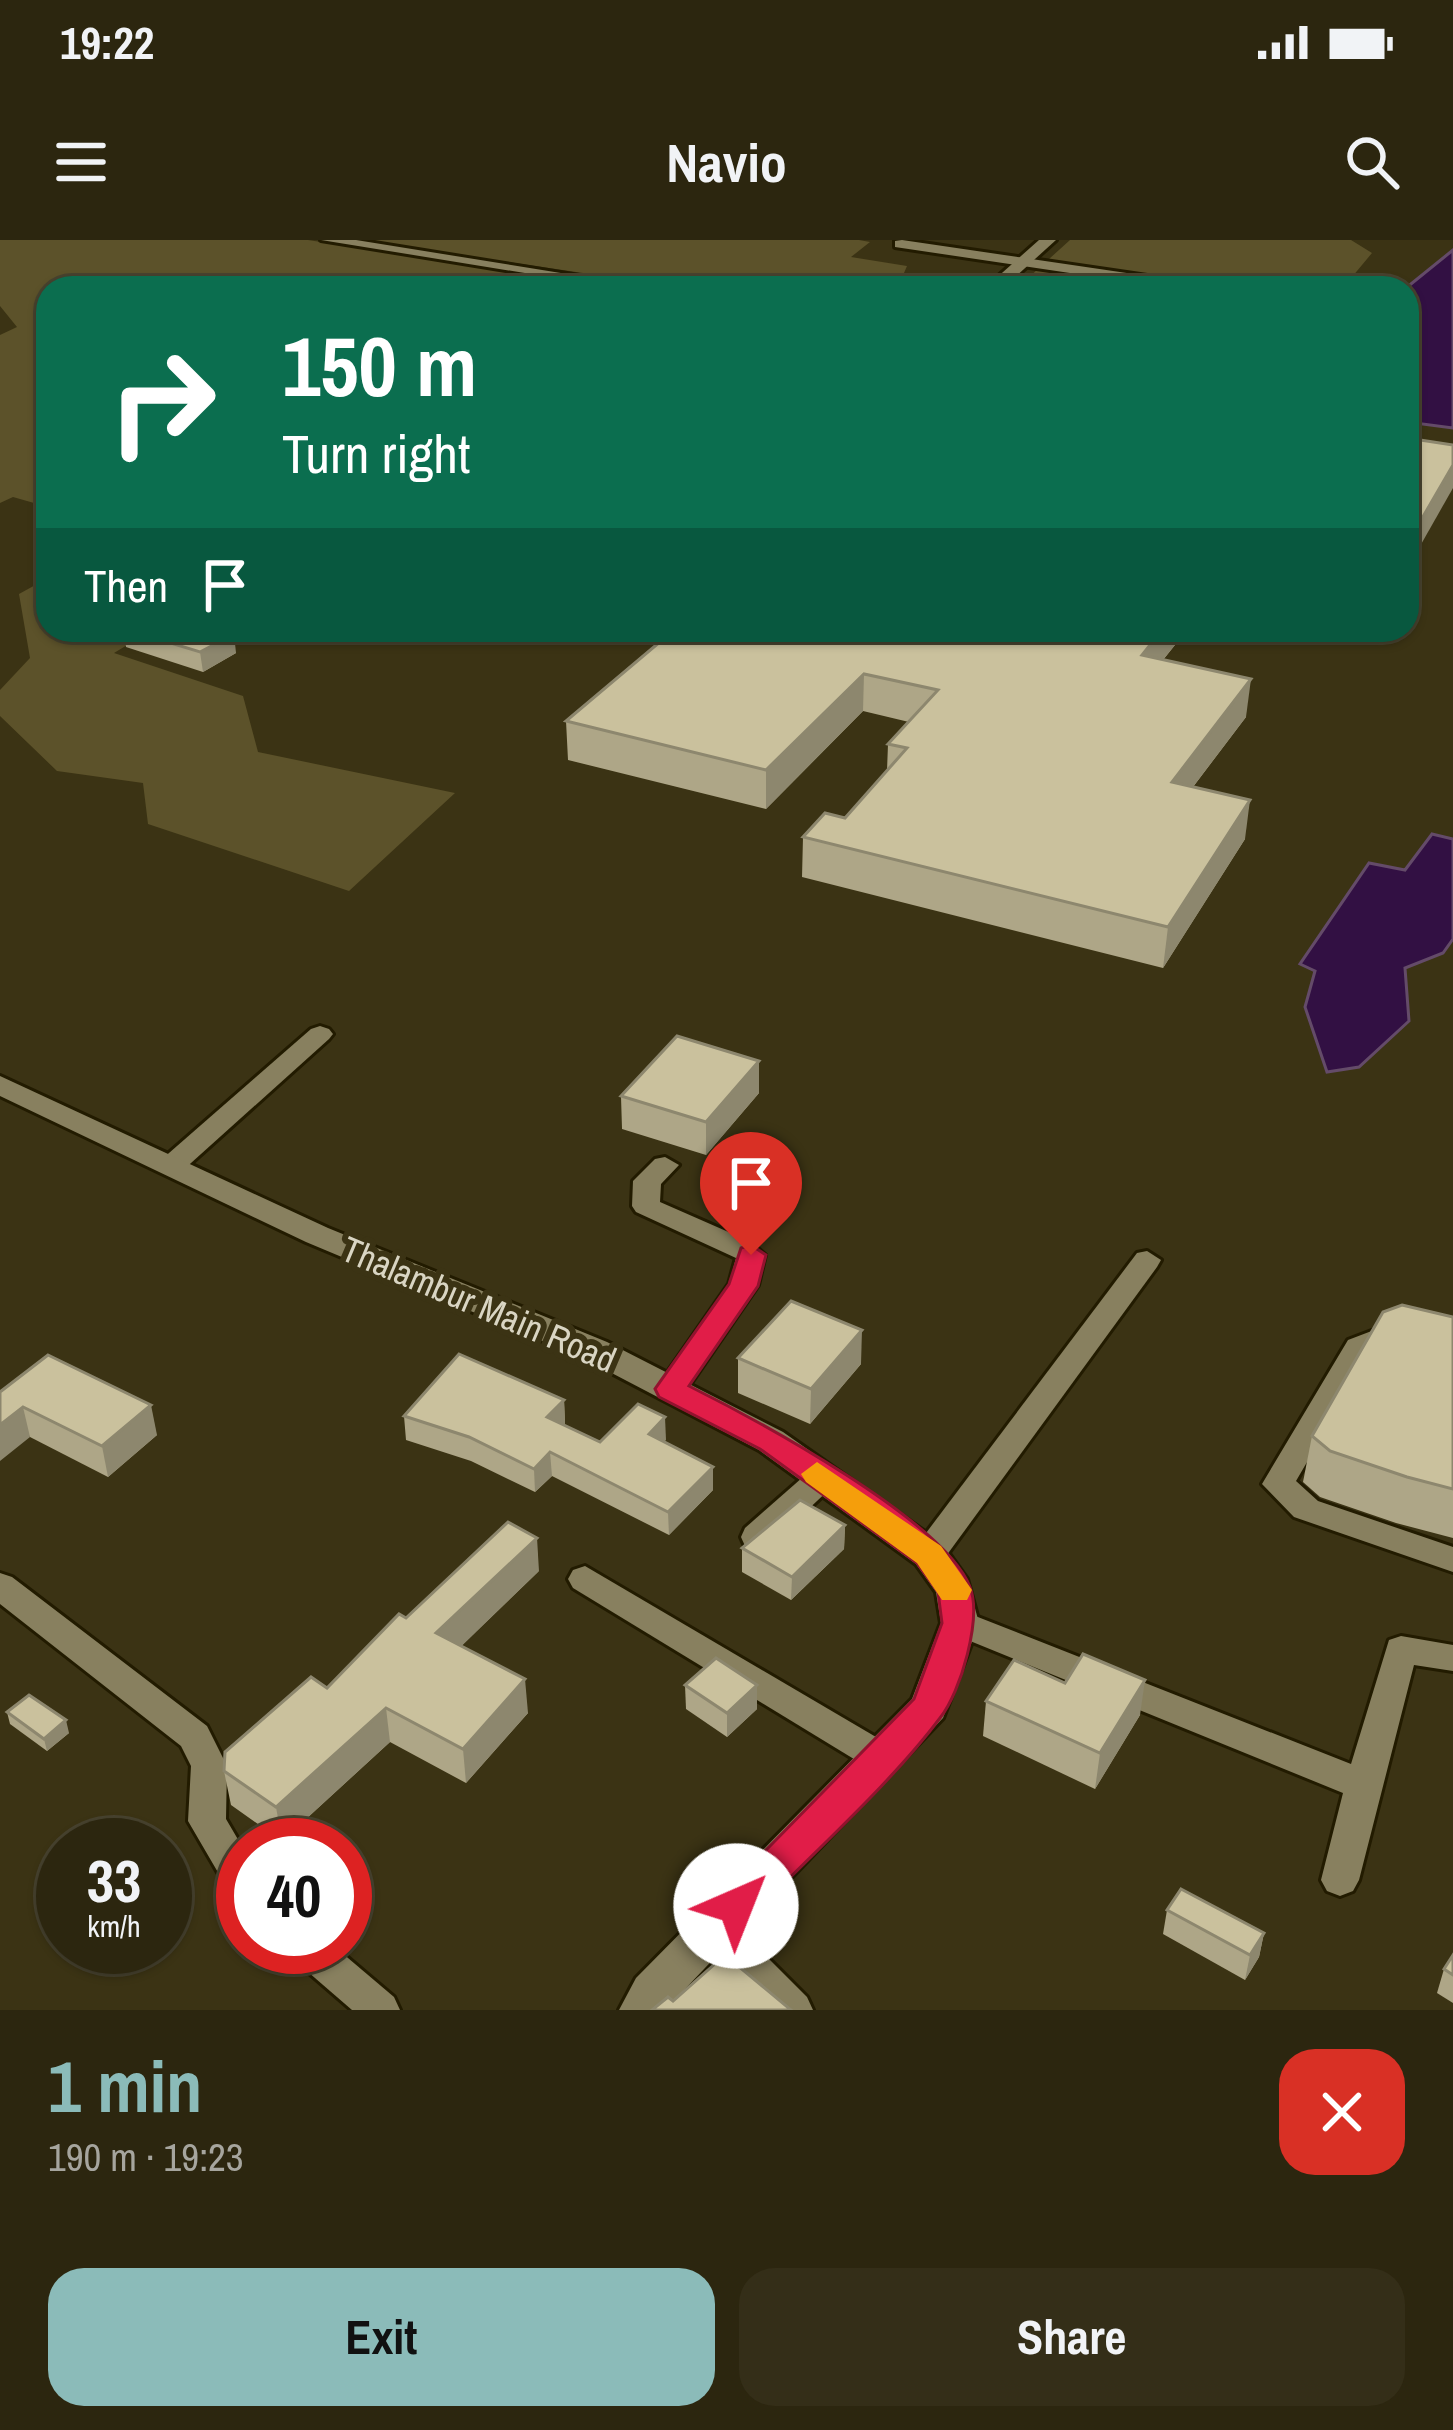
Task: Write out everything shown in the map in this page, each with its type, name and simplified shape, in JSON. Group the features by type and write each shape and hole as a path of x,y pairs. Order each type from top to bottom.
{"street":[{"path":"328,240 567,276"},
{"path":"1006,276 1048,240"},
{"path":"900,244 1119,276"},
{"path":"171,1166 320,1034"},
{"name":"Thalambur Main Road","path":"0,1084 317,1235 595,1350 771,1441 929,1554 954,1589 959,1623"},
{"path":"665,1165 647,1181 646,1206 668,1221 725,1238 751,1255 743,1286 670,1389"},
{"path":"929,1554 1147,1260"},
{"path":"1453,1350 1390,1334 1359,1347 1278,1484 1306,1509 1453,1559"},
{"path":"757,1538 823,1478"},
{"path":"585,1579 880,1757"},
{"path":"0,1586 194,1736 209,1766 207,1821 216,1836"},
{"path":"640,2010 929,1707 959,1623 1363,1786"},
{"path":"1340,1880 1401,1649 1453,1658"},
{"path":"713,1929 793,2010"},
{"path":"338,1974 380,2010"}],"shaded area":[{"path":"0,240 308,240 542,276 36,276 36,504 13,497 0,503 0,335 17,327 0,306"},
{"path":"357,240 859,240 870,242 851,257 907,266 903,276 603,276"},
{"path":"1070,240 1351,240 1372,253 1353,276 1030,276"},
{"path":"1453,250 1453,428 1419,424 1419,277"},
{"path":"36,585 36,642 132,642 114,653 243,696 258,752 455,793 349,891 148,824 143,783 57,771 0,716 0,690 30,658 19,594"},
{"path":"1432,834 1453,839 1453,939 1443,953 1405,968 1409,1021 1359,1067 1327,1072 1305,1007 1315,971 1300,964 1369,863 1405,870"}],"building":[{"path":"1419,440 1453,445 1453,465 1419,524"},
{"path":"167,642 219,642 200,652"},
{"path":"660,642 1152,642 1142,655 1251,679 1172,782 1250,800 1168,927 803,837 825,813 845,818 907,748 888,744 938,690 864,674 766,770 566,721"},
{"path":"677,1036 759,1061 706,1122 621,1096"},
{"path":"791,1301 862,1330 811,1389 738,1358"},
{"path":"1402,1305 1453,1317 1453,1489 1330,1451 1312,1436 1383,1312"},
{"path":"459,1354 564,1400 547,1417 600,1442 638,1404 665,1417 649,1434 713,1467 668,1512 550,1452 534,1469 469,1437 404,1416"},
{"path":"48,1355 151,1405 102,1446 23,1407 0,1425 0,1392"},
{"path":"800,1500 845,1525 792,1577 742,1548"},
{"path":"508,1522 537,1538 436,1633 525,1679 463,1749 386,1708 276,1807 224,1771 225,1752 311,1677 327,1688 399,1614 406,1618"},
{"path":"1083,1654 1145,1680 1100,1753 986,1701 1014,1660 1065,1683"},
{"path":"716,1658 757,1685 727,1713 685,1685"},
{"path":"29,1695 66,1720 44,1739 7,1712"},
{"path":"1181,1889 1264,1933 1250,1955 1167,1910"},
{"path":"725,1955 791,2010 652,2010 668,1997 673,2001"}],"slow traffic":[{"path":"817,1474 929,1554 955,1590"}],"route":[{"path":"736,1906 929,1707 959,1623 954,1589 929,1554 771,1441 670,1389 743,1286 751,1255"}]}
